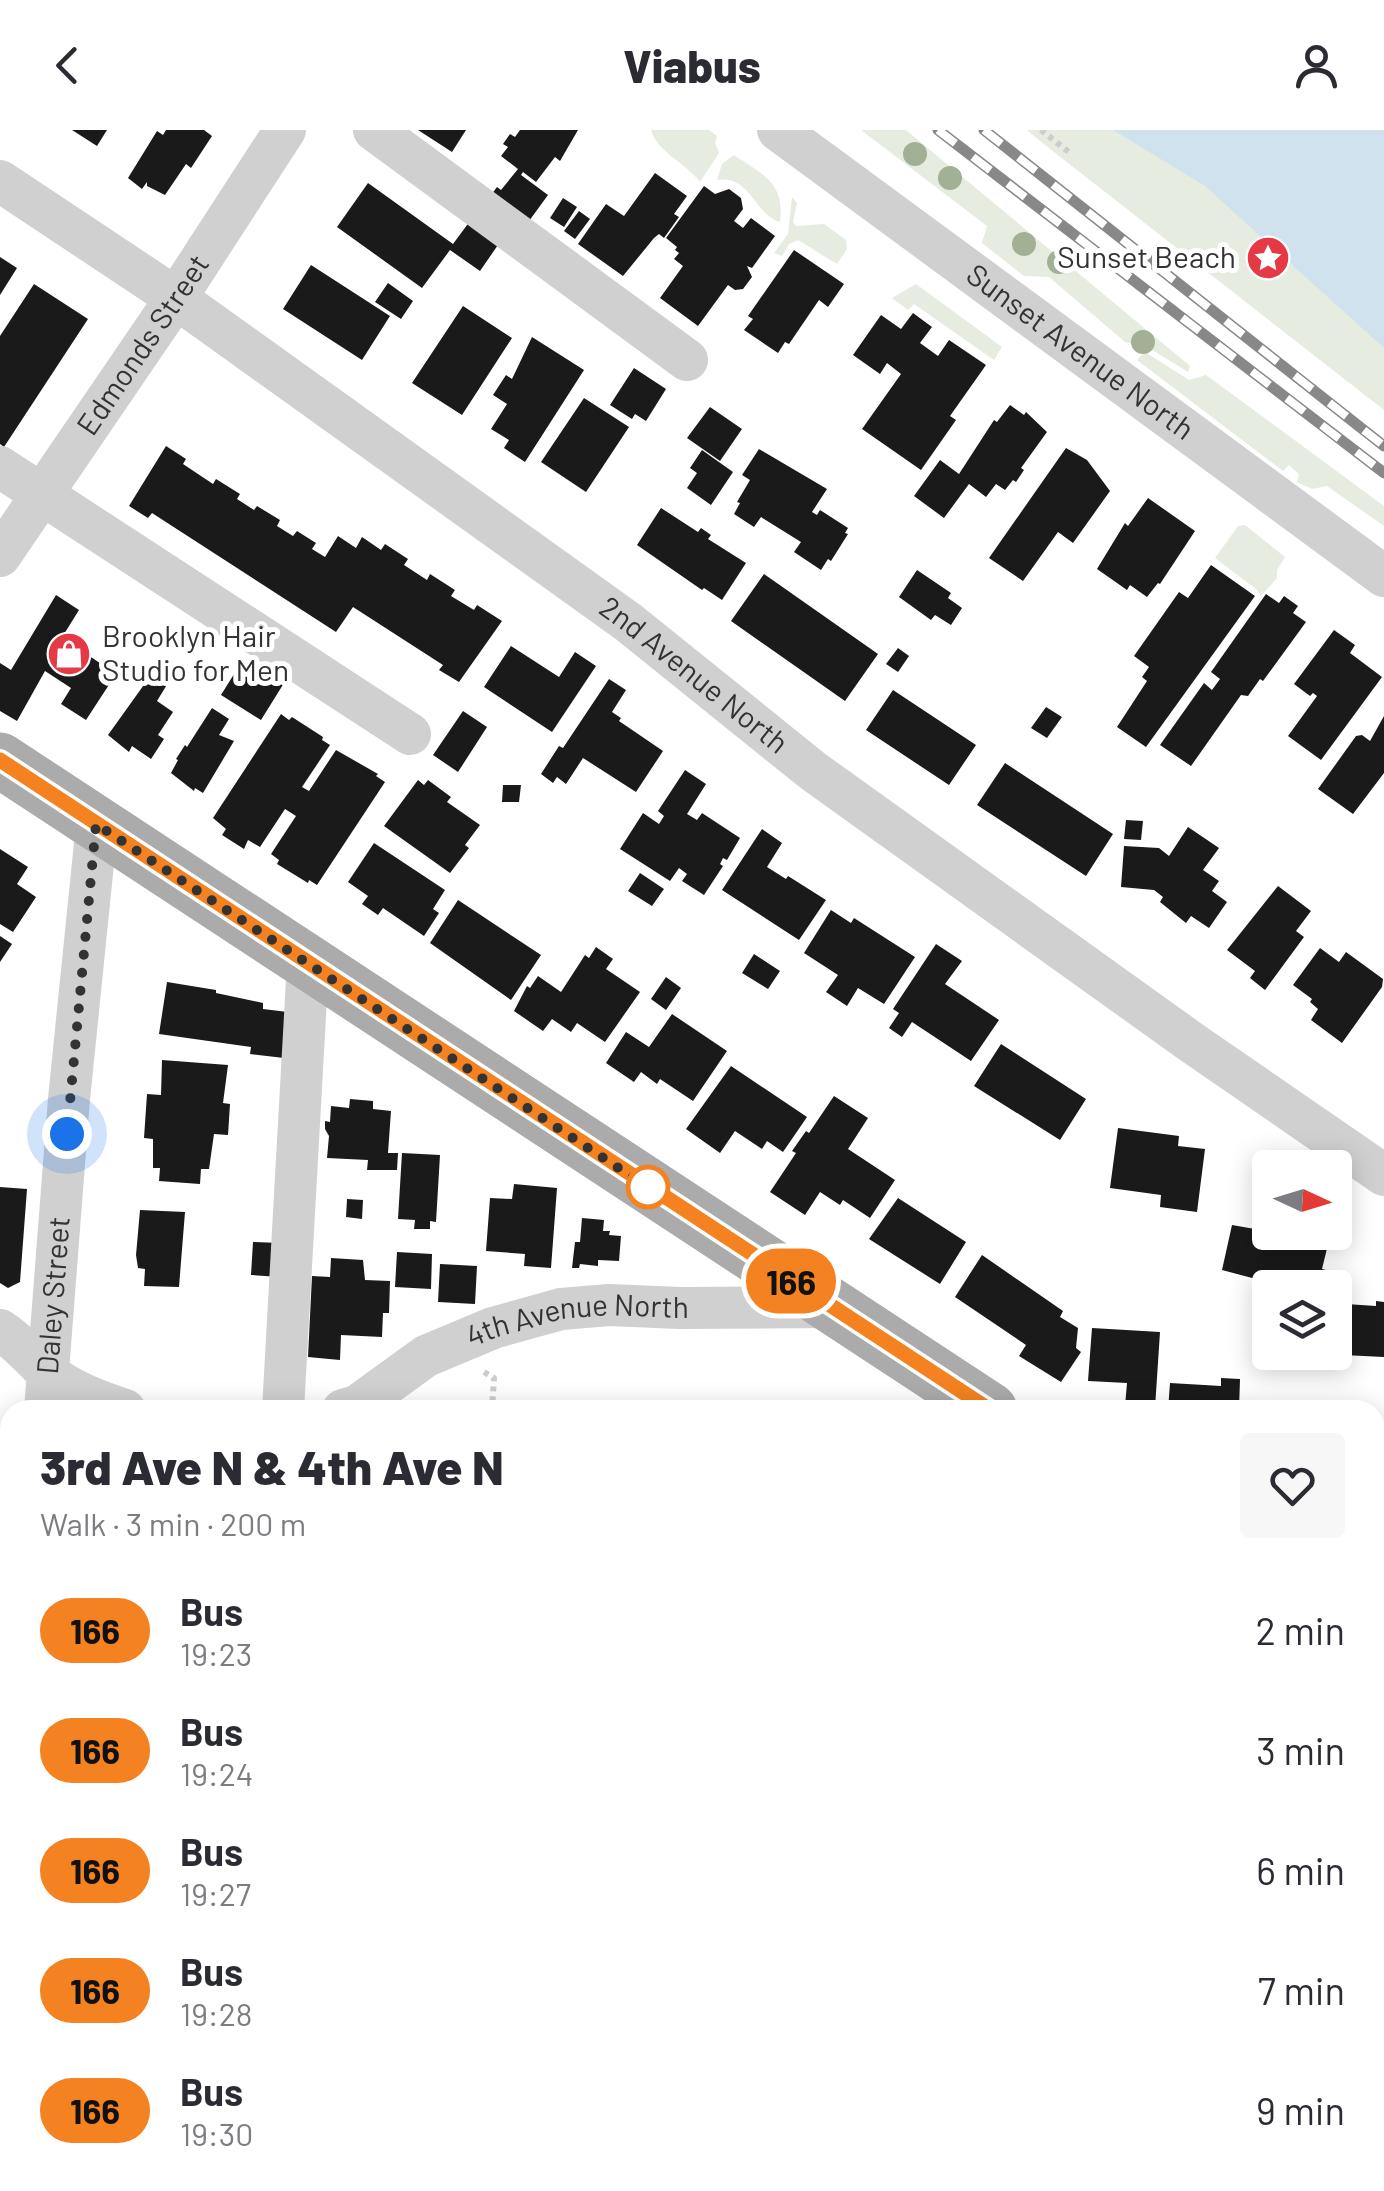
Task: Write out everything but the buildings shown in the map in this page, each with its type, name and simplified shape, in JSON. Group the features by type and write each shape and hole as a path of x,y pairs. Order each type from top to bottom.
{"main road":[{"path":"0,760 975,1400"}],"street":[{"name":"Edmonds Street","path":"0,556 285,130"},
{"path":"374,130 688,360"},
{"name":"Sunset Avenue North","path":"778,130 1384,576"},
{"name":"2nd Avenue North","path":"0,181 176,298 628,622 813,771 1384,1176"},
{"path":"0,467 410,734"},
{"name":"Daley Street","path":"47,1392 96,824"},
{"path":"284,1400 308,962"},
{"name":"4th Avenue North","path":"366,1400 426,1356 506,1324 561,1310 609,1305 831,1306"},
{"path":"0,1330 24,1346 47,1392 98,1400"}],"path":[{"path":"1041,130 1070,153"},
{"path":"481,1371 494,1378 493,1400"}],"shaded area":[{"path":"651,130 709,130 717,136 719,153 700,182 659,145"},
{"path":"861,130 906,130 1190,366 1188,372 1149,348 1125,342 1049,277 1024,276 982,243 987,226"},
{"path":"1027,130 1384,130 1384,410 1045,145"},
{"path":"734,155 763,174 775,188 781,208 780,222 764,212 737,183 717,180 722,164"},
{"path":"792,197 797,203 793,222 796,226 824,224 846,240 847,249 837,264 798,240 789,244 782,256 774,253 788,234"},
{"path":"916,284 1002,347 994,360 914,304 908,310 892,298"},
{"path":"1145,352 1189,380 1206,375 1384,506 1384,526 1327,486 1312,489 1297,482 1299,474 1289,465 1283,471 1137,360"},
{"path":"1245,525 1285,557 1277,578 1261,596 1215,558 1238,526"}],"water":[{"path":"1113,130 1384,130 1384,348 1205,186"}],"railway":[{"path":"938,130 1384,473"},
{"path":"984,130 1384,446"}],"bus line":[{"name":"166","path":"0,760 975,1400"}],"place":[{"name":"Sunset Beach","path":"1268,258"},
{"name":"Brooklyn Hair Studio for Men","path":"69,654"}],"route":[{"path":"67,1134 96,824 658,1194 648,1187"}]}
